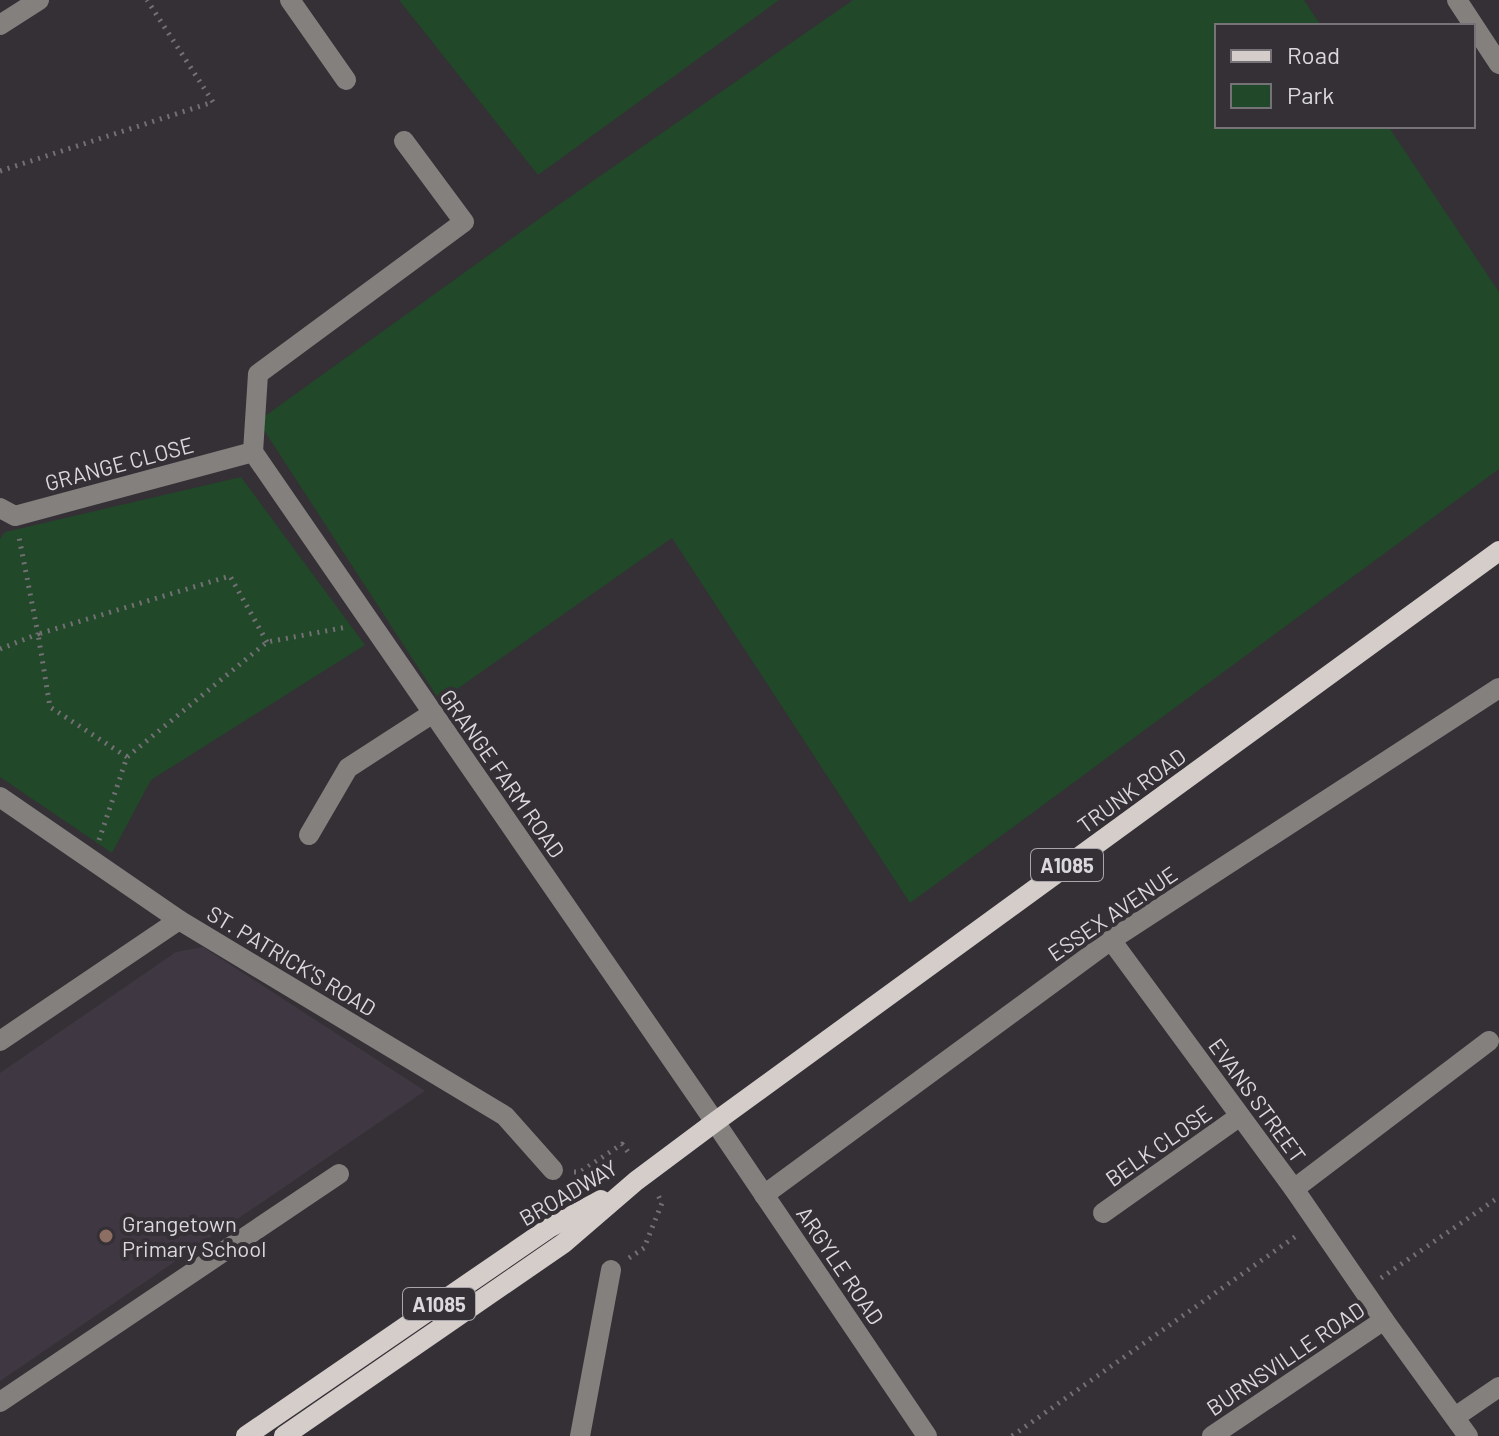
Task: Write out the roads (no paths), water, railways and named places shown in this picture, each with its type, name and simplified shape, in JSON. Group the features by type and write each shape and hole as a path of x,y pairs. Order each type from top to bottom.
{"main road":[{"name":"TRUNK ROAD","path":"636,1181 1499,551"},
{"name":"BROADWAY","path":"246,1436 549,1228 636,1181"},
{"name":"BROADWAY","path":"284,1436 564,1243 636,1181"}],"street":[{"path":"0,25 39,0"},
{"path":"290,0 346,80"},
{"path":"1457,0 1473,24"},
{"path":"1475,27 1499,64"},
{"path":"253,452 258,374 464,222 404,141"},
{"name":"GRANGE CLOSE","path":"8,512 253,452"},
{"name":"GRANGE FARM ROAD","path":"253,452 715,1122"},
{"name":"ESSEX AVENUE","path":"764,1195 1111,940 1499,688"},
{"path":"309,835 348,768 433,713"},
{"name":"ST. PATRICK'S ROAD","path":"0,797 179,920 505,1116 553,1170"},
{"path":"0,1041 179,920"},
{"name":"EVANS STREET","path":"1111,940 1294,1189 1468,1436"},
{"path":"1294,1189 1489,1041"},
{"name":"BELK CLOSE","path":"1103,1213 1240,1116"},
{"name":"ARGYLE ROAD","path":"715,1122 927,1436"},
{"path":"0,1402 339,1174"},
{"path":"580,1436 611,1270"},
{"name":"BURNSVILLE ROAD","path":"1212,1436 1384,1320"},
{"path":"1455,1417 1499,1387"}],"place":[{"name":"Grangetown Primary School","path":"106,1236"}]}
